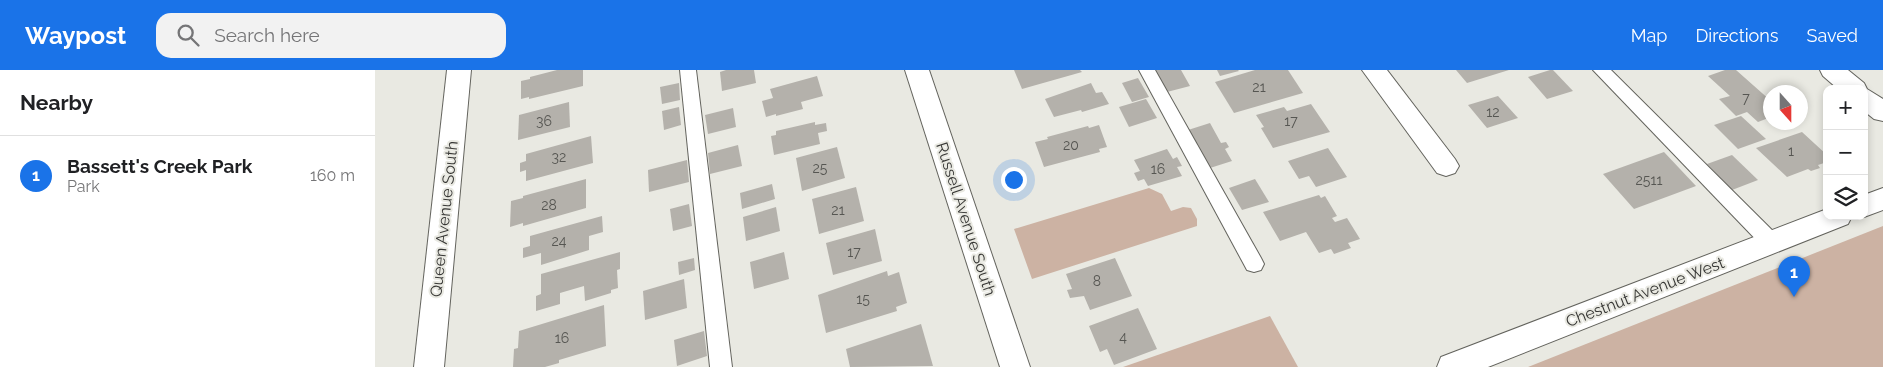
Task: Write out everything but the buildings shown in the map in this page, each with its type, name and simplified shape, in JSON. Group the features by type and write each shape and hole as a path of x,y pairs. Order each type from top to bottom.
{"street":[{"name":"Queen Avenue South","path":"429,367 459,70"},
{"name":"Russell Avenue South","path":"917,70 1015,367"},
{"path":"1374,70 1446,166"},
{"path":"1832,70 1850,85"},
{"path":"1868,100 1883,112"},
{"path":"1868,205 1883,199"},
{"name":"Chestnut Avenue West","path":"1452,367 1828,220"}],"lane":[{"path":"688,70 721,367"},
{"path":"1147,70 1254,264"},
{"path":"1601,70 1771,242"}],"shaded area":[{"path":"1149,188 1162,194 1171,211 1183,207 1191,208 1197,219 1197,226 1032,279 1014,229"},
{"path":"1883,226 1883,367 1528,367"},
{"path":"1270,316 1298,367 1123,367"}],"place":[{"name":"Bassett's Creek Park","path":"1794,297"}]}
